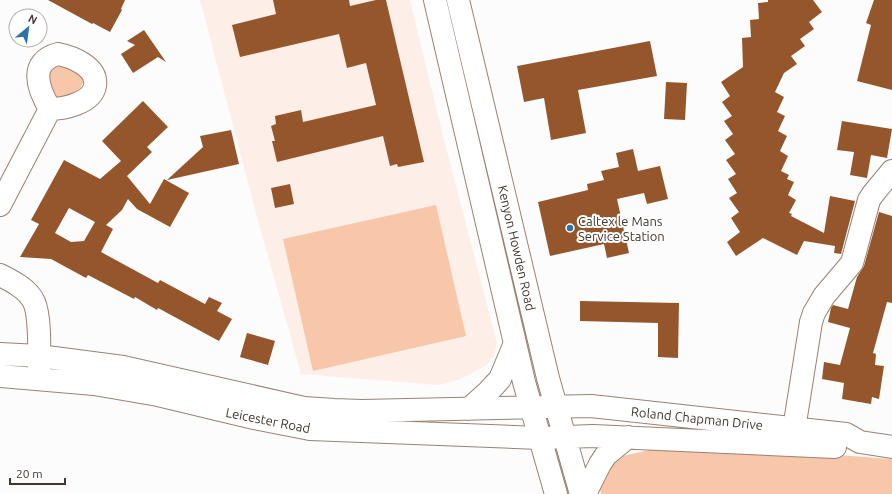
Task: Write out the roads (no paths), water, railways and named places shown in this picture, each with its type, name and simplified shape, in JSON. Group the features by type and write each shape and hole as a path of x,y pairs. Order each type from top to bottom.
{"street":[{"name":"Kenyon Howden Road","path":"458,0 556,406 581,494"},
{"name":"Kenyon Howden Road","path":"439,1 464,127 515,343 539,438 556,494"},
{"path":"0,205 50,109"},
{"path":"464,127 487,121"},
{"path":"794,429 811,322 814,313 824,296 852,263 870,200 873,194 892,171"},
{"path":"0,275 26,291 34,302 37,318 39,378"},
{"path":"469,408 488,392 500,379 515,343"},
{"name":"Leicester Road","path":"0,354 39,356 123,366 304,408 334,410 531,408"},
{"name":"Leicester Road","path":"0,376 39,378 94,384 158,395 254,418 310,429 539,438"},
{"name":"Roland Chapman Drive","path":"531,408 591,406 846,434 860,442 892,447"},
{"name":"Roland Chapman Drive","path":"539,438 592,436 628,437 845,447 860,442"},
{"path":"585,494 606,455 628,437"}],"place":[{"name":"Caltex le Mans Service Station","path":"570,228"}]}
